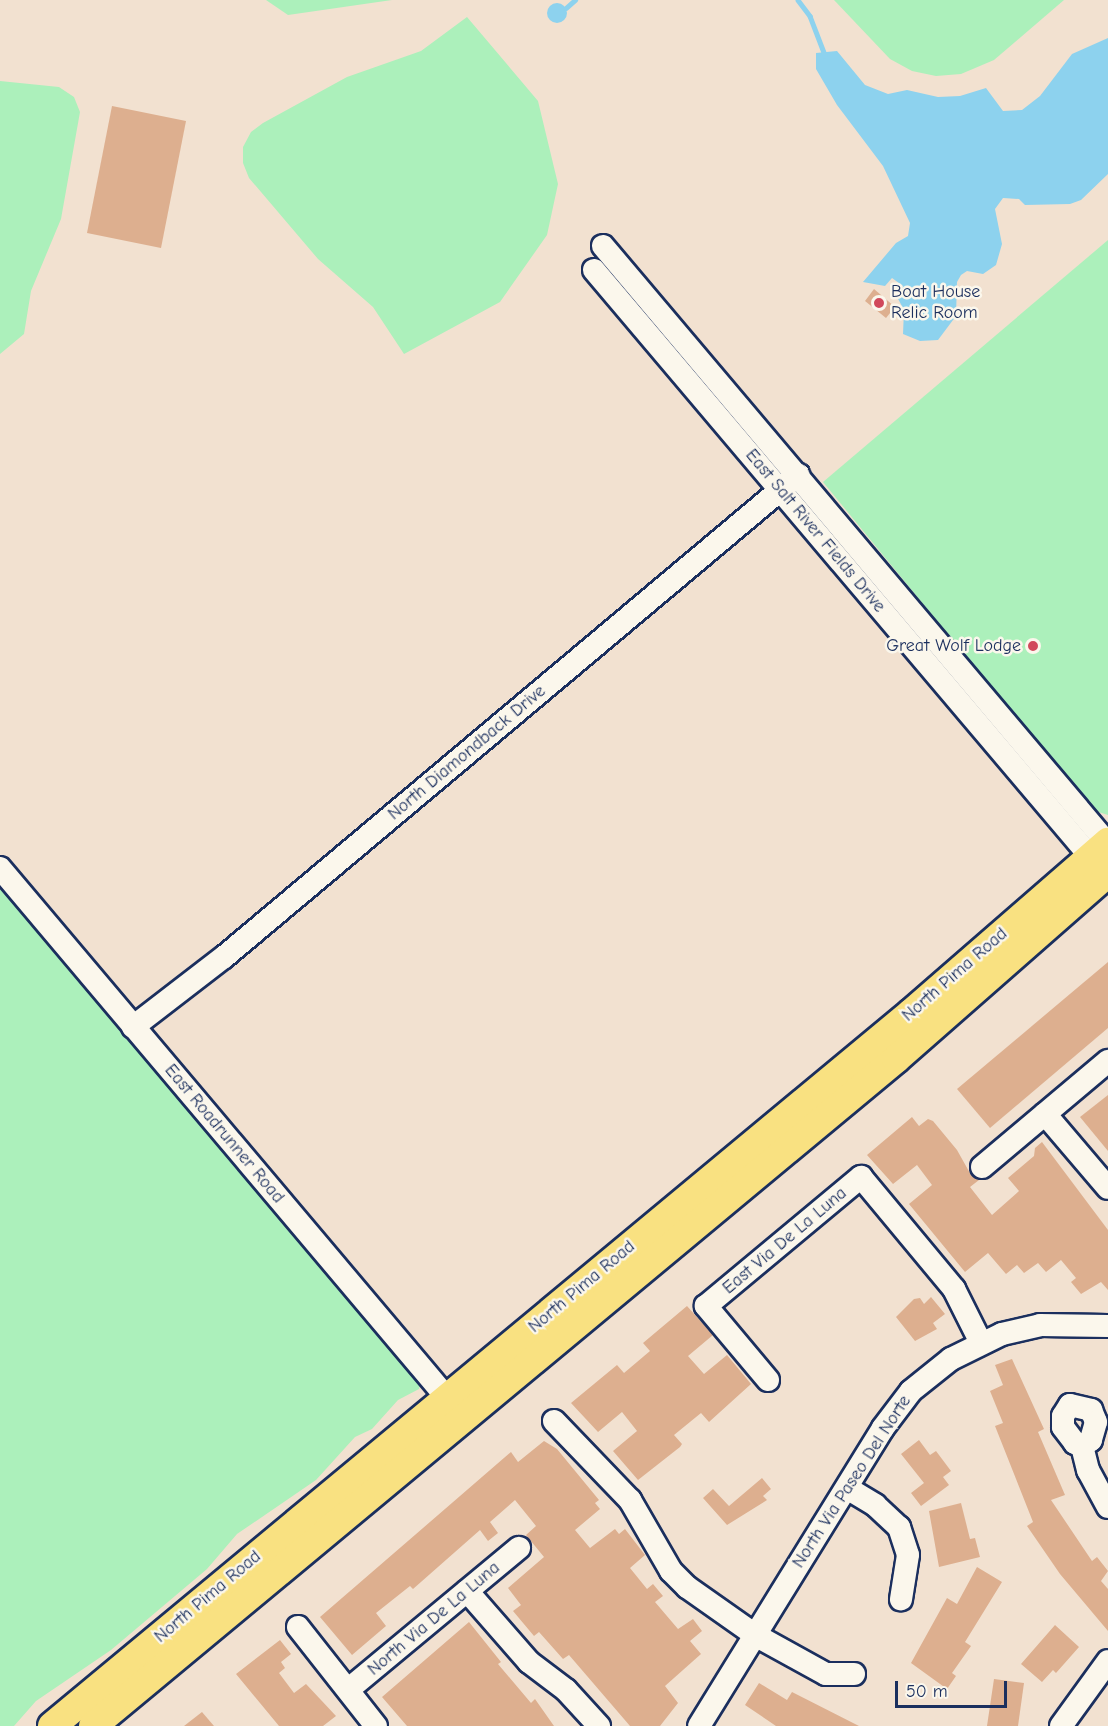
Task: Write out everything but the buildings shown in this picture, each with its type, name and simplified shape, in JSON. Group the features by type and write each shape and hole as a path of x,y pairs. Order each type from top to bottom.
{"main road":[{"name":"North Pima Road","path":"52,1726 911,1013 1105,855"},
{"name":"North Pima Road","path":"93,1726 896,1059 1105,855"}],"street":[{"name":"East Salt River Fields Drive","path":"603,246 798,475 1105,855"},
{"name":"East Salt River Fields Drive","path":"594,270 781,490 1105,855"},
{"name":"North Diamondback Drive","path":"133,1027 224,957 798,475"},
{"name":"East Roadrunner Road","path":"0,868 448,1399"},
{"path":"982,1167 1108,1061"},
{"path":"1045,1114 1108,1188"},
{"name":"East Via De La Luna","path":"768,1380 706,1306 861,1177 954,1288 981,1343"},
{"name":"North Via Paseo Del Norte","path":"699,1726 847,1488 911,1391 931,1372 981,1343 1040,1325 1108,1326"},
{"path":"555,1421 644,1517 671,1571 687,1587 755,1635 826,1674 854,1674"},
{"path":"1082,1446 1088,1470 1108,1507"},
{"path":"847,1488 875,1505 899,1527 908,1555 901,1599"},
{"name":"North Via De La Luna","path":"349,1689 519,1548"},
{"path":"467,1592 529,1662 566,1690 599,1726"},
{"path":"298,1627 376,1726"},
{"path":"1061,1726 1108,1661"}],"green space":[{"path":"266,0 392,0 288,15"},
{"path":"834,0 1064,0 994,60 961,74 936,76 912,71 890,59"},
{"path":"467,17 538,101 558,184 547,235 500,302 404,354 373,307 318,259 249,178 243,163 243,147 251,132 263,123 347,77 421,51"},
{"path":"0,81 59,87 74,97 80,112 61,219 31,291 24,334 0,354"},
{"name":"Great Wolf Lodge","path":"1108,240 1108,815 1092,810 823,482"},
{"path":"0,881 422,1379 419,1389 398,1400 372,1429 355,1437 316,1480 237,1534 207,1569 111,1650 36,1701 14,1726 0,1726"}],"water":[{"path":"557,3 564,6 567,13 564,20 557,23 550,20 547,13 550,6"},
{"path":"1108,38 1108,174 1081,200 1070,204 1025,205 1019,199 1003,198 995,209 1002,244 996,265 983,274 967,271 961,275 957,282 956,316 938,340 920,341 903,334 904,310 896,295 903,286 892,278 885,286 863,282 896,243 908,236 910,223 883,166 837,105 816,69 816,53 837,51 865,85 888,94 907,90 938,97 960,96 986,88 1003,111 1022,110 1040,96 1072,54"}],"waterway":[{"path":"566,8 575,0"},
{"path":"798,0 810,16 825,55"}],"place":[{"name":"Boat House Relic Room","path":"879,303"},
{"name":"Great Wolf Lodge","path":"1033,646"}]}
